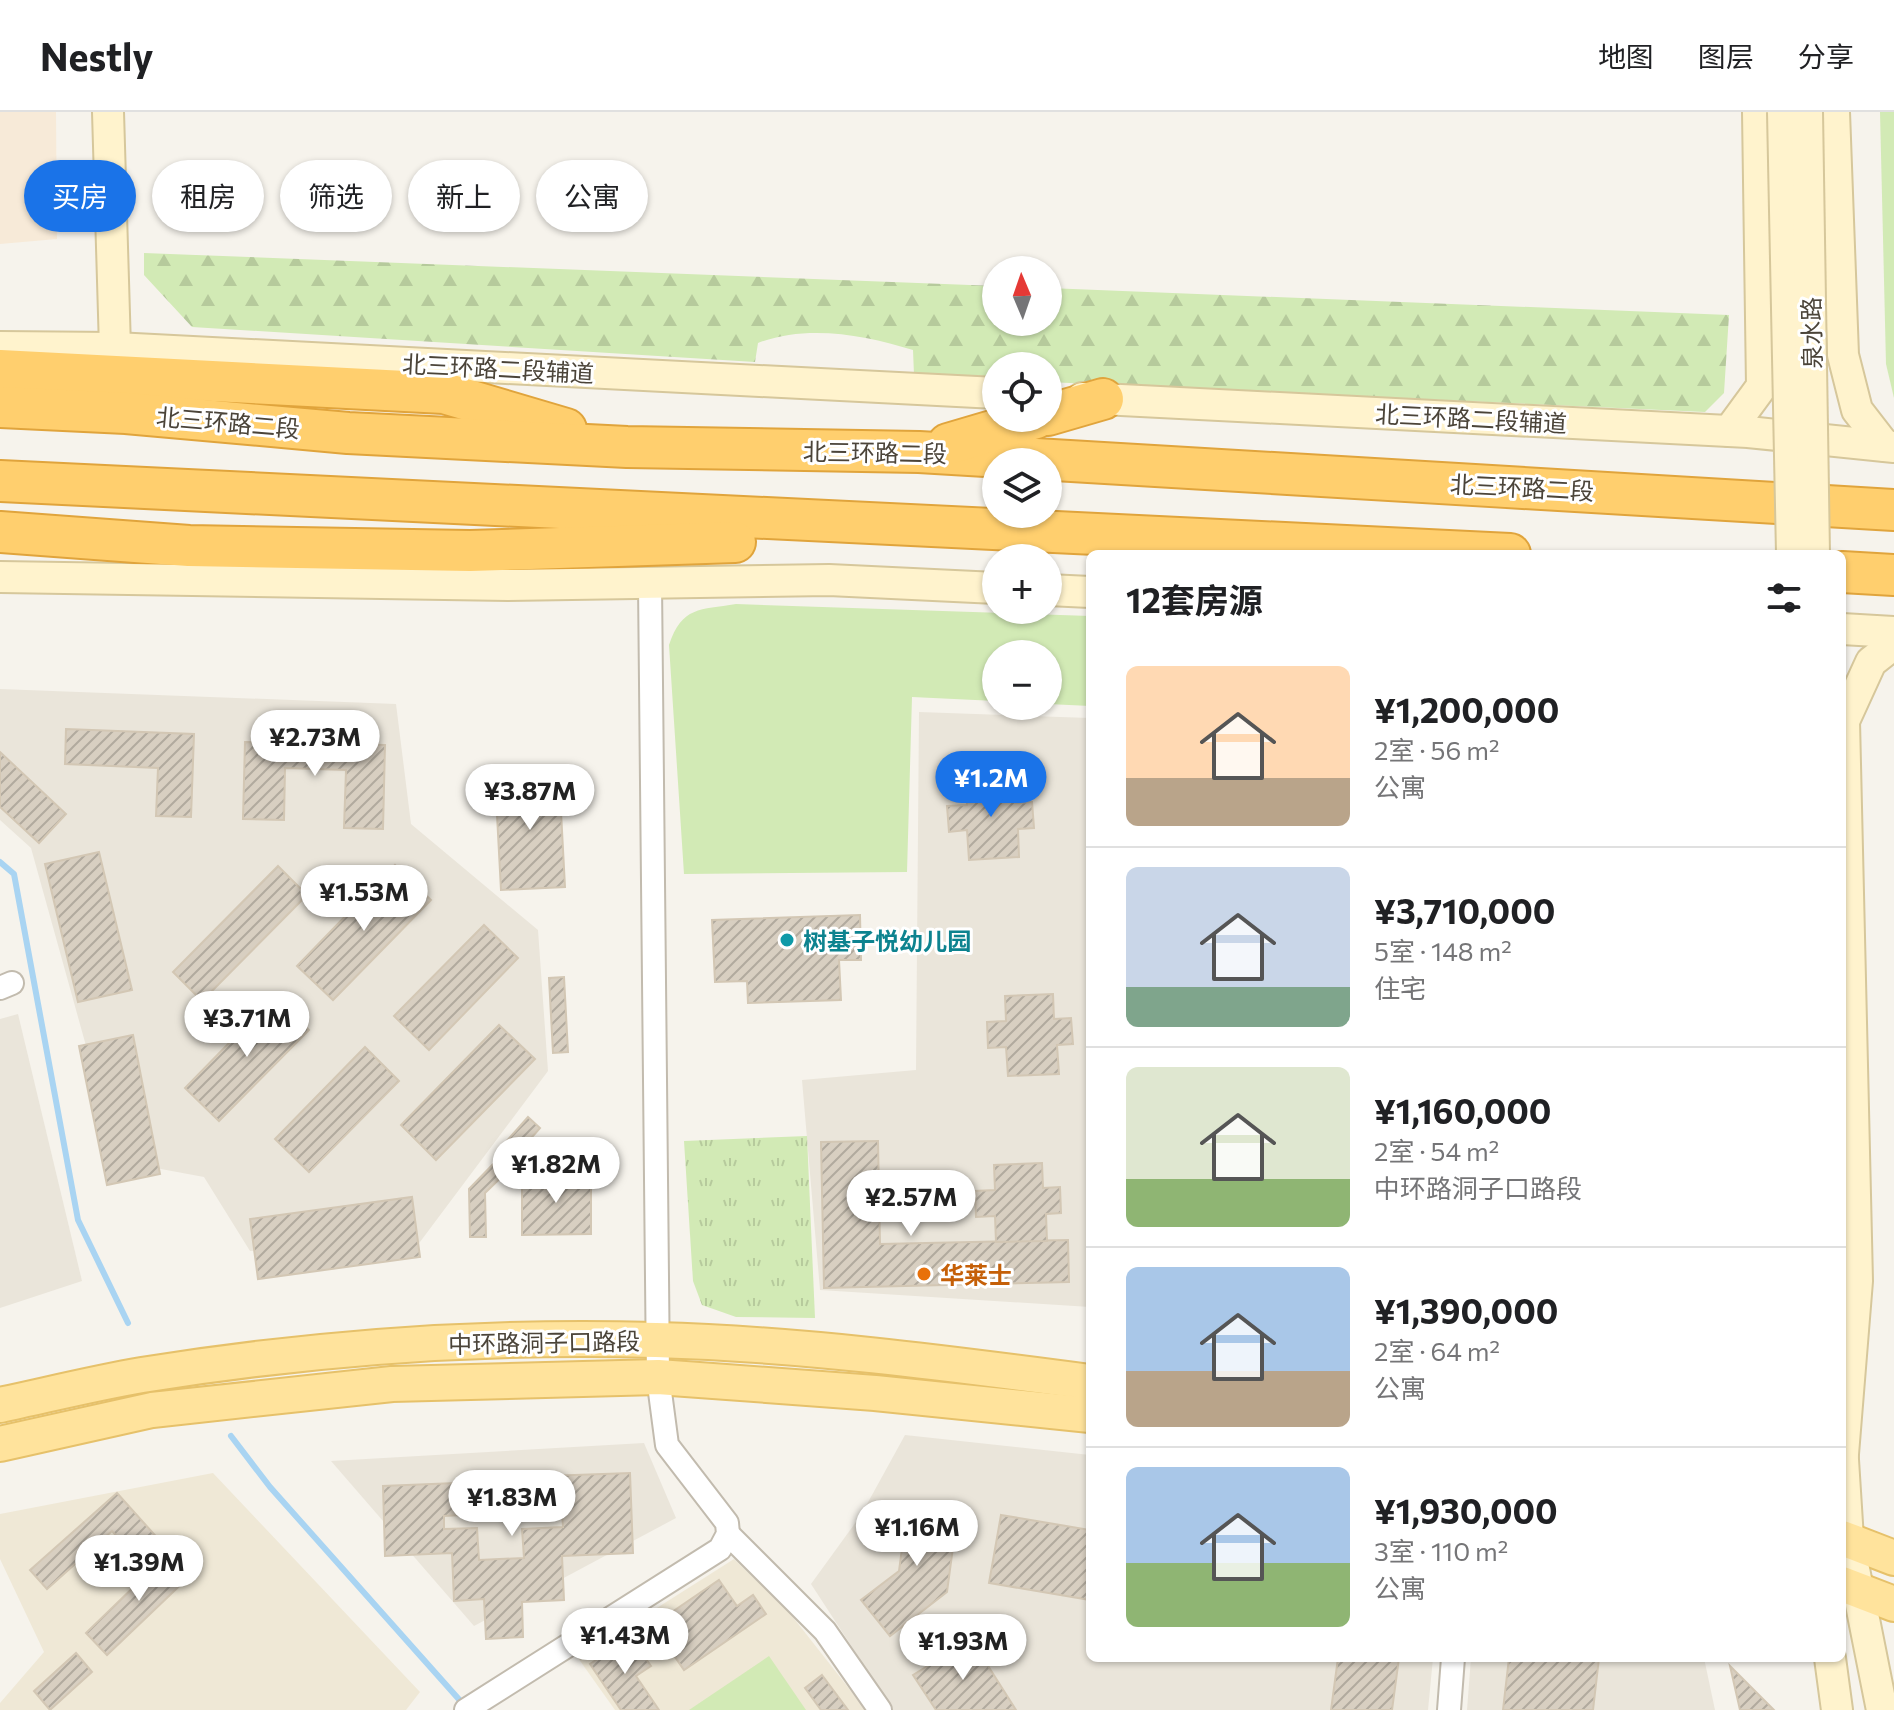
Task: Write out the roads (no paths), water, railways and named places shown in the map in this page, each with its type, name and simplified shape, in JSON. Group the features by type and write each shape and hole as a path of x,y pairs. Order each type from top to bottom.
{"highway":[{"path":"0,370 341,385 444,393 627,447"},
{"path":"1062,411 1103,399"},
{"name":"北三环路二段","path":"0,407 126,413 348,433 627,447 919,452 1894,510"},
{"path":"919,452 988,432"},
{"path":"0,481 1436,550"},
{"path":"0,532 189,546 470,551 957,529"},
{"path":"1175,536 1220,550"},
{"path":"1846,572 1894,575"}],"main road":[{"path":"108,112 115,348"},
{"path":"1729,431 1762,386 1758,112"},
{"path":"1783,112 1792,550"},
{"name":"泉水路","path":"1807,112 1814,550"},
{"path":"1834,112 1843,355 1857,410 1890,447"},
{"name":"北三环路二段辅道","path":"0,347 115,348 982,392"},
{"name":"北三环路二段辅道","path":"1062,397 1729,431 1890,447"},
{"path":"0,577 650,584 829,580 982,587"},
{"path":"1062,591 1086,592"},
{"path":"1846,629 1894,632"},
{"path":"1846,716 1871,662 1894,644"},
{"path":"1846,807 1857,1281 1846,1417"},
{"name":"中环路洞子口路段","path":"0,1405 141,1375 389,1345 656,1340 877,1354 1086,1381"},
{"name":"中环路洞子口路段","path":"0,1444 152,1410 392,1384 658,1377 875,1393 1086,1415"},
{"path":"1846,1538 1894,1558"},
{"path":"1846,1546 1851,1588 1882,1710"},
{"path":"1851,1588 1894,1604"},
{"path":"1831,1662 1837,1710"}],"street":[{"path":"466,1710 720,1549 728,1534 727,1523 667,1445 658,1377 650,584"},
{"path":"728,1534 825,1631 880,1710"},
{"path":"1449,1710 1453,1662"}],"waterway":[{"path":"0,862 14,874 78,1220 128,1323"},
{"path":"231,1436 270,1487 464,1705"}],"place":[{"name":"树基子悦幼儿园","path":"787,940"},
{"name":"华莱士","path":"924,1274"}]}
